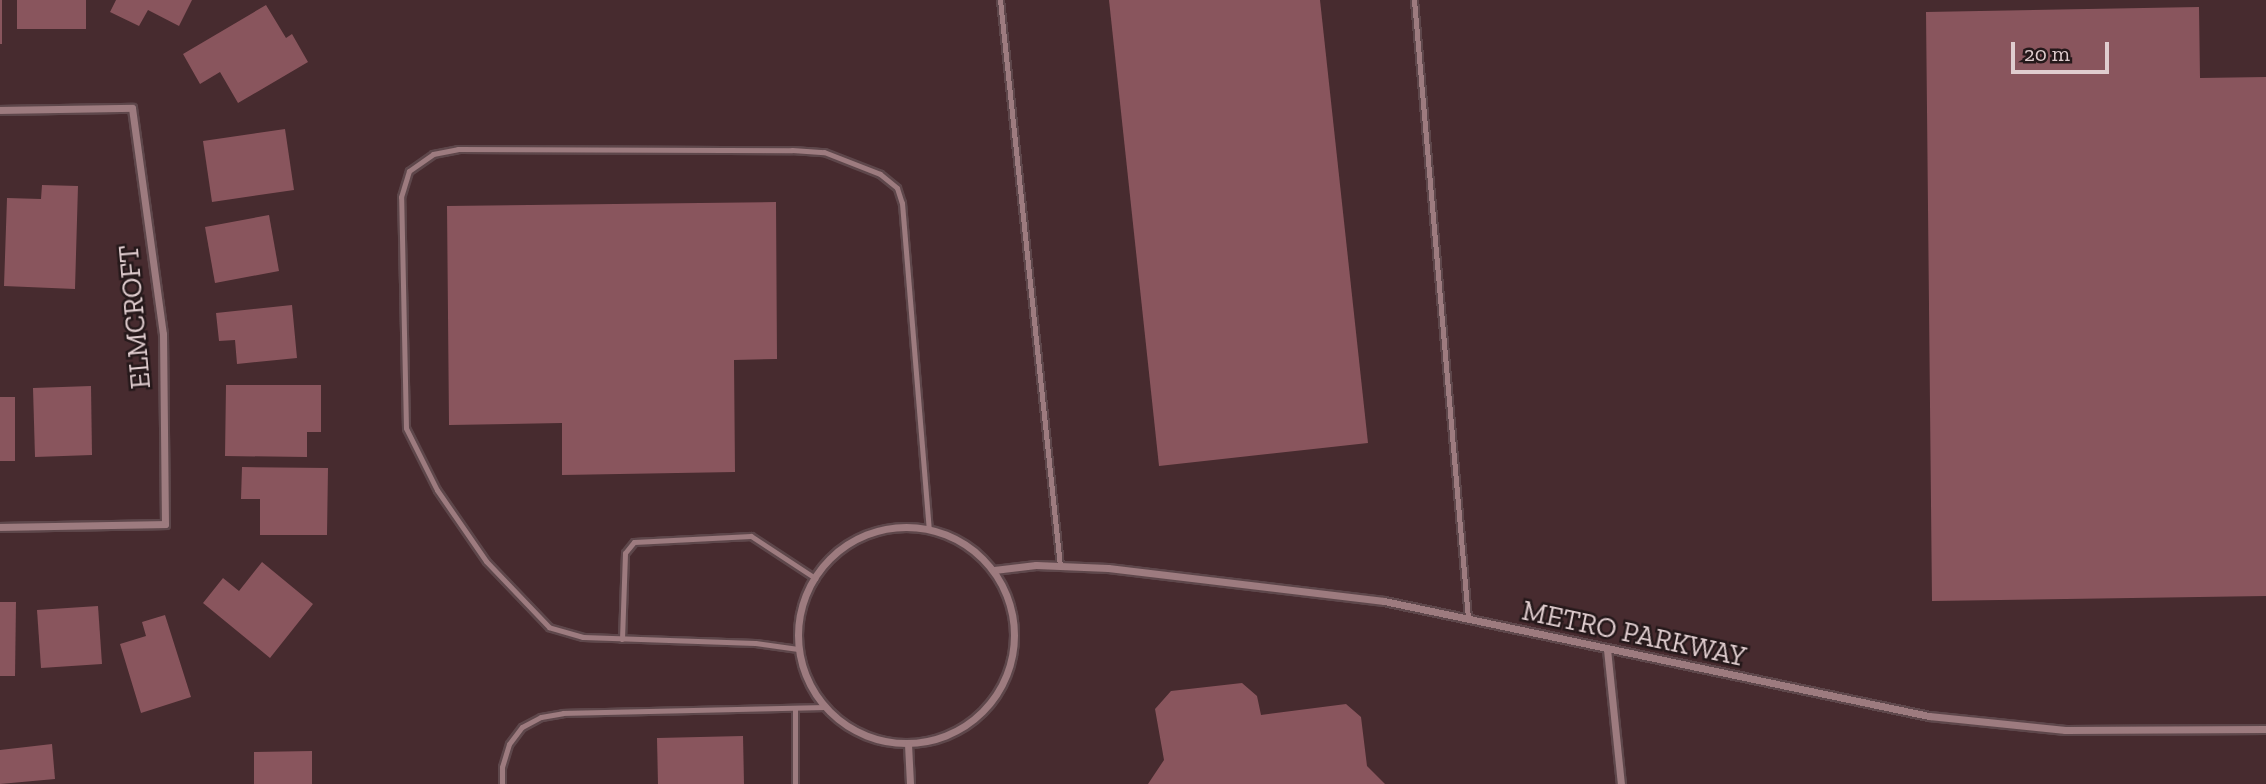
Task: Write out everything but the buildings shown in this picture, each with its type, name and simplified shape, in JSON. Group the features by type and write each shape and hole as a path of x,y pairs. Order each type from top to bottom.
{"street":[{"name":"ELMCROFT","path":"0,110 132,108 163,334 165,524 0,527"},
{"path":"881,529 929,529 972,548 994,570 1010,600 1015,634 1010,667 995,698 971,722 952,733 908,744 877,740 857,732 823,706 807,680 798,649 798,618 815,578 826,561 851,541 881,529"},
{"name":"METRO PARKWAY","path":"994,570 1059,566 1384,601 1929,716 2130,733 2266,729"},
{"path":"1607,649 1621,784"},
{"path":"908,744 910,784"}],"lane":[{"path":"1000,0 1059,566"},
{"path":"1414,0 1468,620"},
{"path":"798,649 755,643 583,637 550,627 486,561 437,490 406,428 401,197 409,171 433,154 458,149 792,150 824,152 880,174 897,188 902,202 929,529"},
{"path":"622,639 625,553 634,542 751,536 815,578"},
{"path":"502,784 502,767 509,744 522,727 541,717 563,713 823,706"},
{"path":"794,708 795,784"}]}
